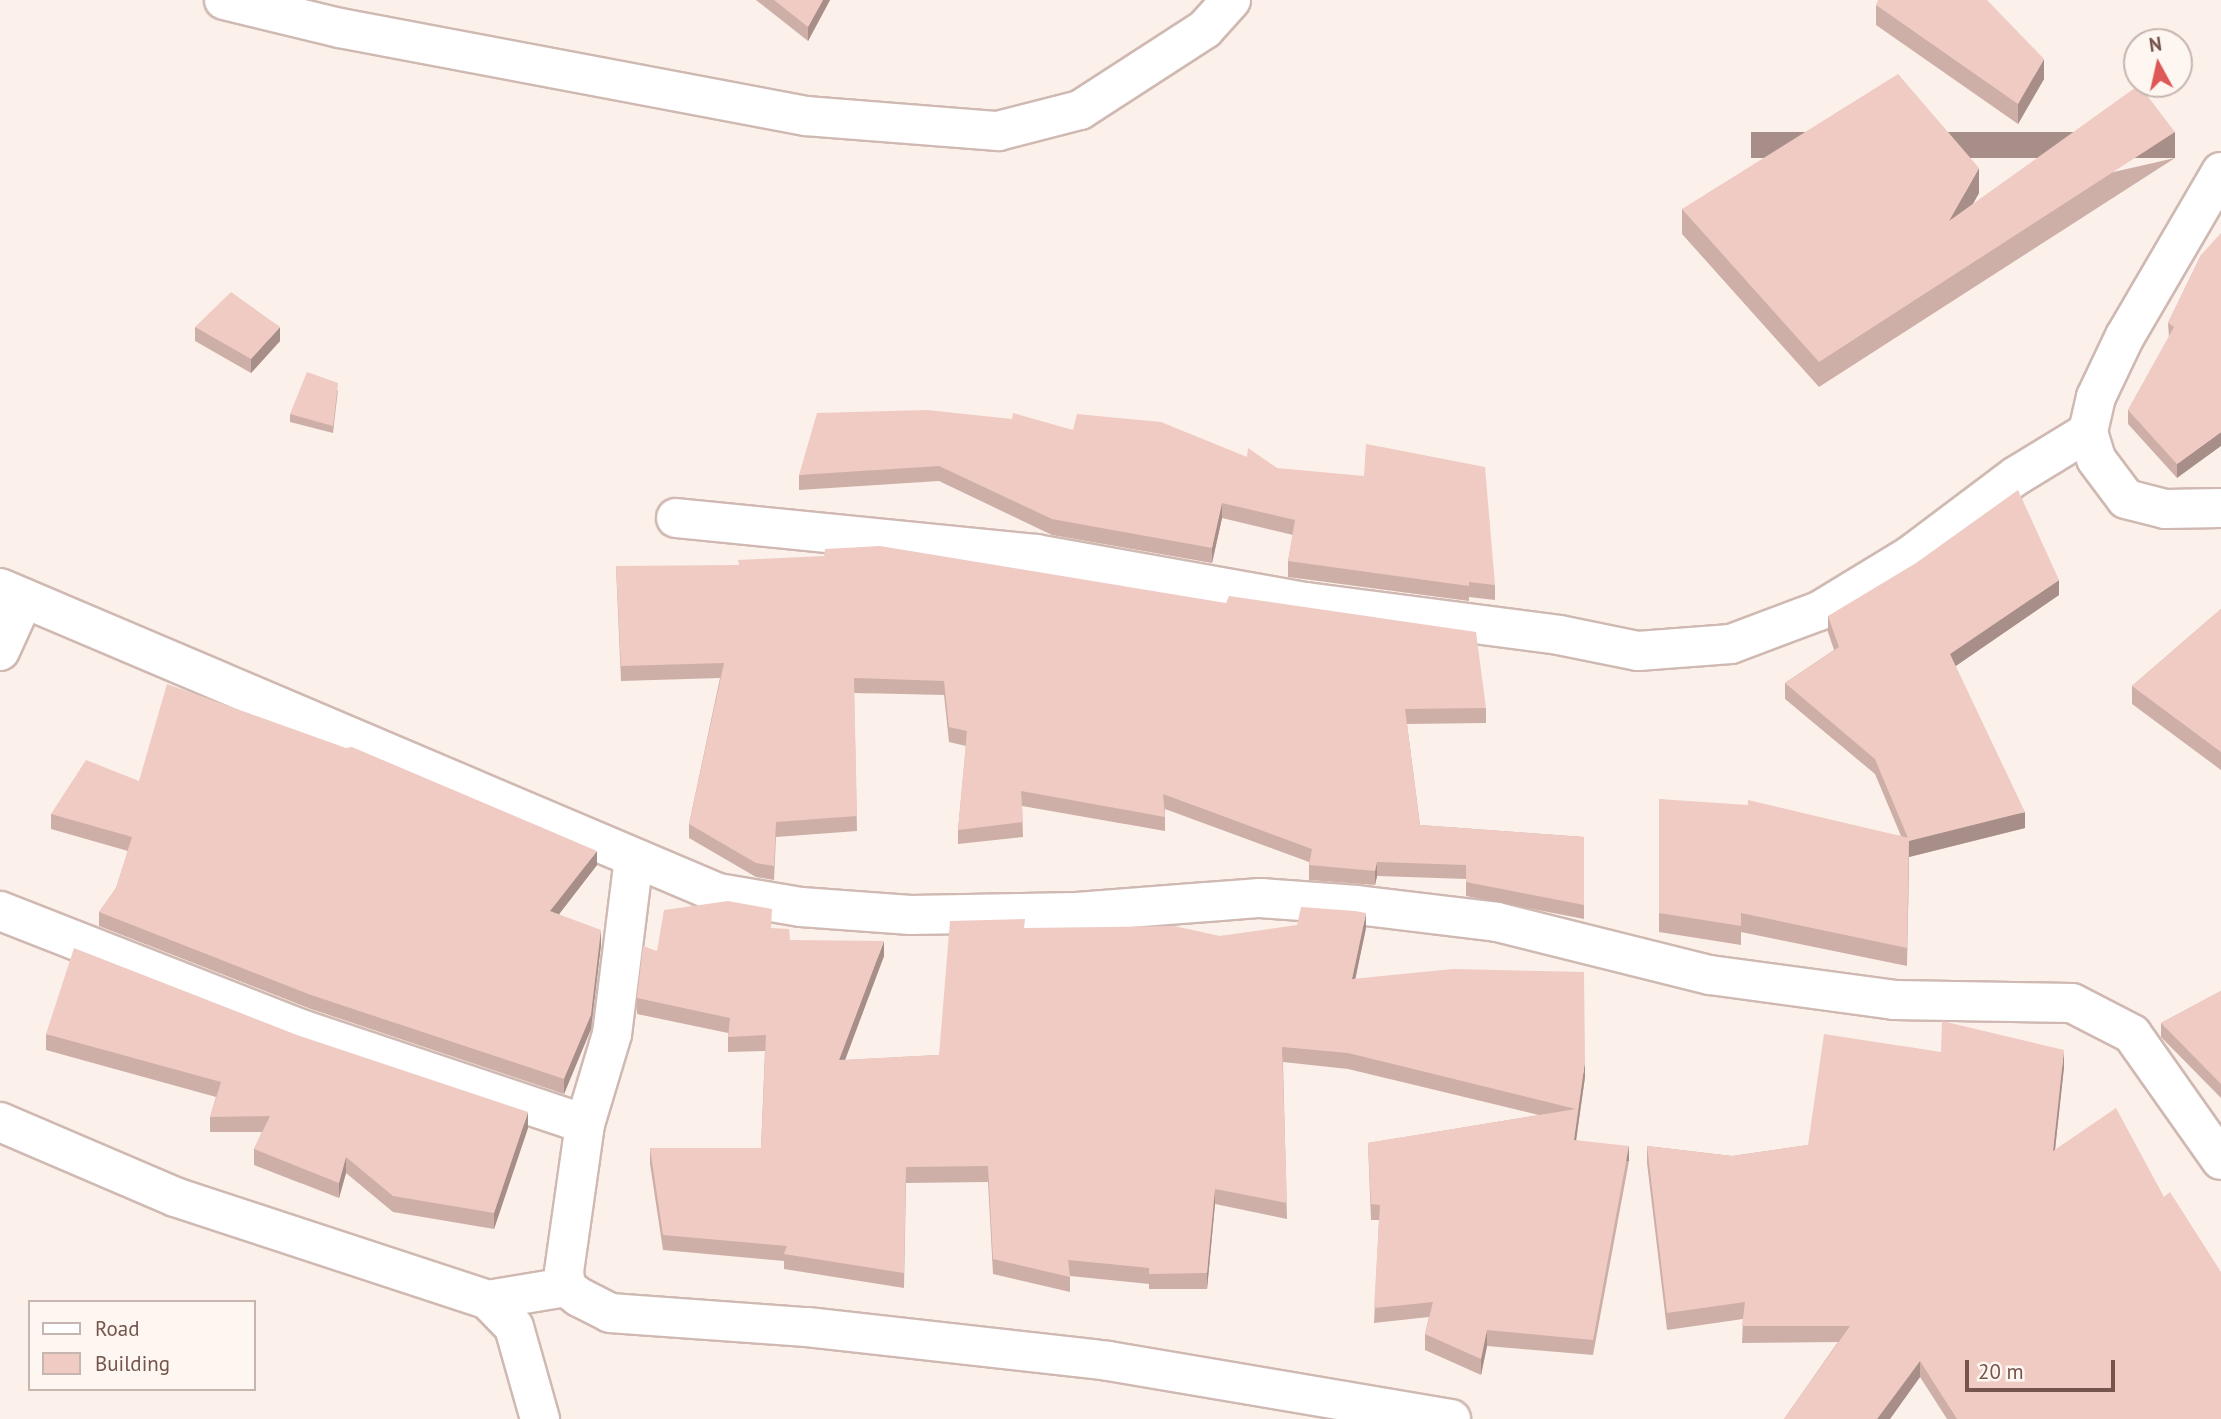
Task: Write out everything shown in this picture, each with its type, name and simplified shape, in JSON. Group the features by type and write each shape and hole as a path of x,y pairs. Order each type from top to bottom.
{"street":[{"path":"224,0 340,28 806,116 998,131 1080,110 1205,29 1231,0"},
{"path":"2221,172 2125,336 2096,397 2088,432 2096,459 2126,499 2165,509 2221,508"},
{"path":"676,518 1036,554 1306,602 1559,635 1638,651 1731,644 1819,611 1911,555 2016,475 2088,432"},
{"path":"0,651 12,593 718,893 801,907 911,915 1077,912 1260,898 1343,904 1497,922 1710,975 1880,998 2072,1003 2132,1034 2221,1160"},
{"path":"566,1287 585,1124 612,1034 634,858"},
{"path":"0,911 304,1030 585,1124"},
{"path":"0,1122 175,1197 488,1300 566,1287 610,1313 807,1326 1108,1362 1451,1419"},
{"path":"488,1300 514,1327 540,1419"}],"building":[{"path":"774,0 823,0 808,27"},
{"path":"1878,0 1987,0 2044,59 2018,104 1876,5"},
{"path":"1898,74 1979,168 1949,221 2123,96 2149,98 2175,132 1819,362 1682,209"},
{"path":"2221,233 2221,432 2177,464 2128,410 2174,327 2168,323 2201,255"},
{"path":"231,292 280,327 251,359 195,327"},
{"path":"307,372 338,383 333,426 290,414"},
{"path":"927,410 1012,419 1013,413 1073,430 1077,414 1161,422 1247,457 1248,448 1277,468 1364,476 1366,444 1485,467 1495,585 1469,582 1469,586 1288,561 1295,520 1222,503 1212,548 1052,519 939,466 799,475 817,413"},
{"path":"2018,490 2059,580 1950,654 2025,812 1909,841 1875,759 1785,683 1839,647 1828,616 1916,563"},
{"path":"880,546 1226,603 1229,596 1476,632 1486,708 1405,709 1420,825 1584,837 1584,905 1466,882 1466,865 1377,862 1375,871 1309,865 1312,849 1163,794 1165,817 1021,791 1023,822 958,830 967,731 949,727 944,681 854,678 857,816 776,822 774,866 756,863 689,824 724,663 621,666 616,566 739,565 738,560 824,556 825,549"},
{"path":"2221,609 2221,752 2132,686"},
{"path":"167,684 346,748 352,747 597,851 550,911 601,930 591,1015 564,1079 311,995 99,912 116,888 132,837 51,814 86,760 139,781"},
{"path":"1659,799 1748,805 1748,800 1909,838 1907,948 1741,913 1741,926 1659,913"},
{"path":"728,901 772,909 771,928 789,929 790,940 884,941 839,1060 939,1055 950,921 1025,919 1024,928 1174,926 1220,936 1297,925 1301,907 1355,911 1366,913 1352,979 1453,969 1584,972 1585,1061 1574,1140 1629,1146 1593,1340 1487,1330 1481,1359 1425,1334 1433,1302 1374,1308 1380,1205 1371,1204 1368,1143 1576,1109 1348,1053 1282,1047 1287,1203 1215,1189 1207,1273 1149,1274 1149,1268 1068,1260 1070,1277 993,1259 988,1166 906,1167 904,1273 784,1254 787,1246 663,1235 650,1148 761,1148 766,1035 728,1037 730,1018 637,998 643,946 657,951 664,910"},
{"path":"74,948 297,1035 528,1112 494,1213 393,1196 346,1157 339,1183 254,1149 270,1116 210,1117 221,1082 46,1034"},
{"path":"2221,991 2221,1084 2161,1023"},
{"path":"1942,1021 2064,1050 2053,1151 2116,1108 2164,1197 2170,1192 2221,1272 2221,1419 1957,1419 1920,1361 1877,1419 1784,1419 1850,1326 1742,1326 1745,1302 1667,1313 1647,1146 1732,1156 1808,1145 1824,1034 1941,1052"}]}
